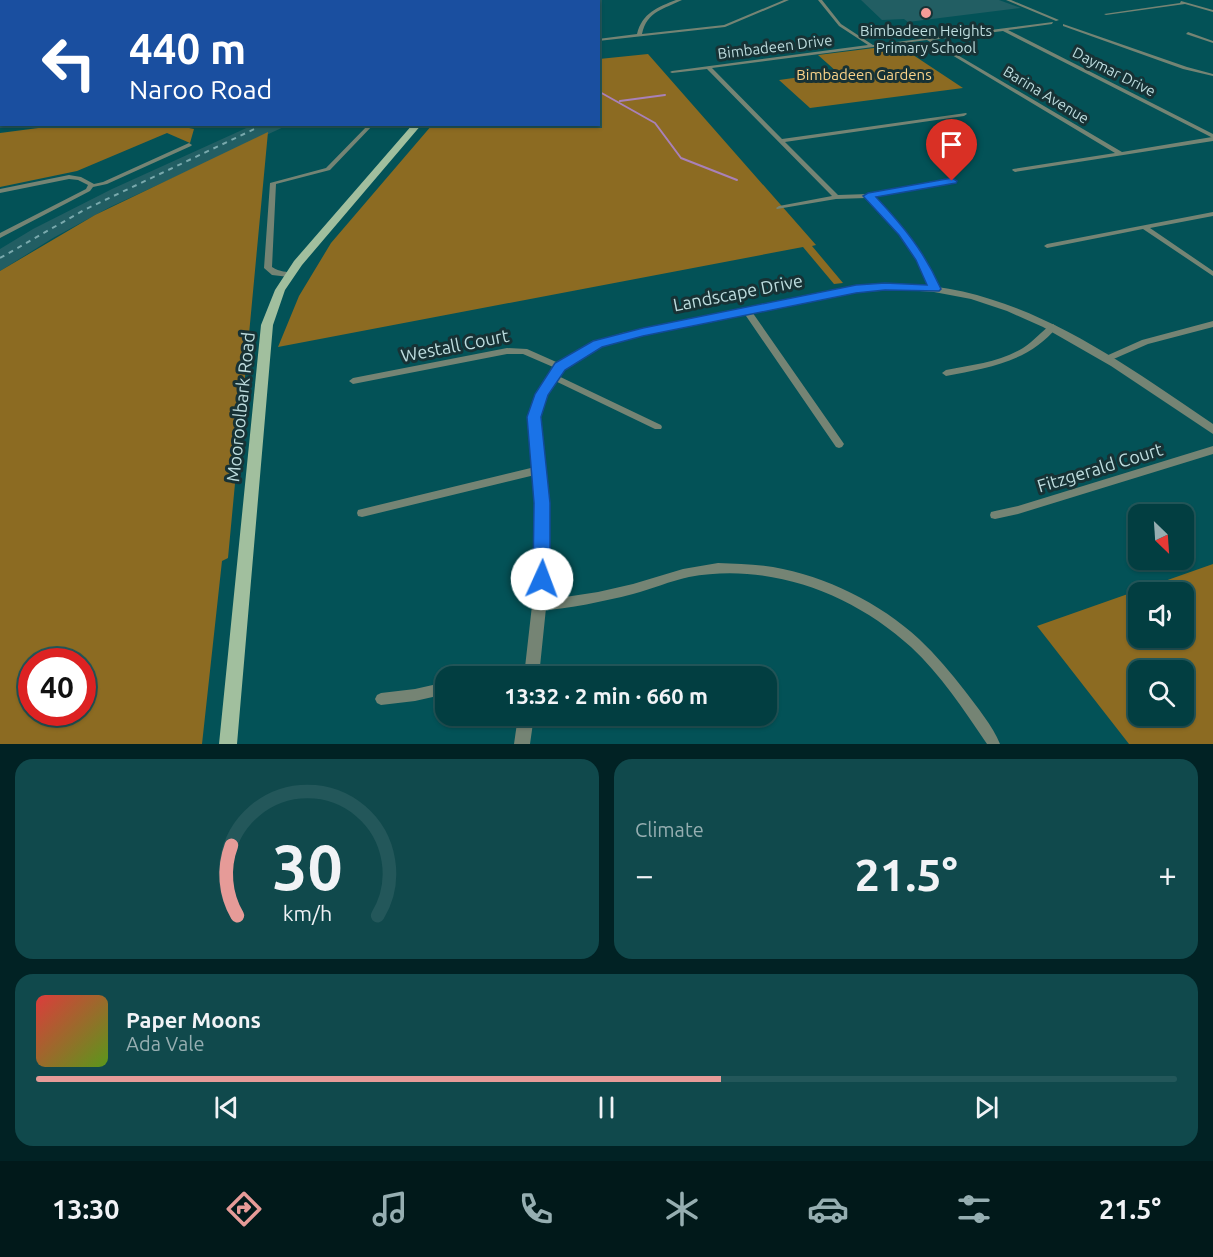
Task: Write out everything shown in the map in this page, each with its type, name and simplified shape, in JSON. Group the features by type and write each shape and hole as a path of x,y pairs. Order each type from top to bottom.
{"main road":[{"name":"Mooroolbark Road","path":"228,744 264,346 273,305 289,275 416,126"}],"street":[{"path":"639,36 641,23 647,15 680,0"},
{"path":"600,40 732,25 787,0"},
{"path":"820,0 840,25 872,46"},
{"path":"1008,0 1045,15 1058,24 1175,64 1212,72"},
{"path":"1176,0 1213,11"},
{"path":"1106,14 1186,3"},
{"path":"1045,15 1058,24"},
{"name":"Bimbadeen Drive","path":"672,72 1024,26 1058,24"},
{"name":"Daymar Drive","path":"1003,29 1213,138"},
{"path":"1188,33 1213,42"},
{"name":"Barina Avenue","path":"929,39 1120,153"},
{"path":"709,68 836,197"},
{"path":"781,141 964,114"},
{"path":"289,275 275,273 267,268 273,183 328,170 370,126"},
{"path":"1015,170 1213,138"},
{"path":"0,236 92,186 105,183 189,145"},
{"path":"0,191 69,177 80,178 92,186"},
{"path":"779,208 836,197 868,196 952,181"},
{"path":"868,196 903,232 922,260 935,289"},
{"path":"1047,246 1213,214"},
{"path":"1144,227 1213,274"},
{"name":"Landscape Drive","path":"532,666 539,606 543,535 534,417 542,394 552,376 560,367 597,344 622,336 856,289 885,287 935,289 1008,308 1053,327 1109,358 1213,430"},
{"path":"747,311 839,444"},
{"path":"1109,358 1145,342 1213,324"},
{"path":"946,373 1018,357 1038,344 1053,327"},
{"name":"Westall Court","path":"353,381 507,351 524,351 560,367"},
{"path":"552,376 658,427"},
{"name":"Fitzgerald Court","path":"995,515 1213,450"},
{"path":"362,513 539,470"},
{"path":"539,606 587,600 690,572 766,569 811,580 858,603 902,632 941,671 974,713 994,744"},
{"path":"381,699 435,690"},
{"path":"522,744 525,726"}],"shaded area":[{"name":"Bimbadeen Heights Primary School","path":"861,0 999,0 1021,8 908,22 904,19 882,20"},
{"path":"251,126 286,126 110,207 53,238 0,271 0,249 33,229 112,189"}],"green space":[{"name":"Bimbadeen Gardens","path":"898,45 963,88 810,108 779,80 837,72 818,55"},
{"path":"648,54 816,245 812,246 843,283 834,284 803,247 278,347 299,296 331,243 431,126 600,126 600,59"},
{"path":"54,126 193,126 189,128 194,129 190,143 167,133 77,171 0,187 0,133"},
{"path":"268,132 228,558 222,561 202,744 0,744 0,271 95,215"},
{"path":"1213,564 1213,744 1129,744 1037,626 1128,594 1128,648 1194,648 1194,582 1162,582"}],"waterway":[{"path":"600,92 655,123 681,158 737,180"},
{"path":"620,101 665,95"}],"railway":[{"path":"0,258 84,210 261,126"}],"place":[{"name":"Bimbadeen Heights Primary School","path":"926,13"}],"route":[{"path":"542,579 542,503 534,417 542,394 560,367 574,356 597,344 622,336 856,289 885,287 935,289 922,260 903,232 868,196 952,181"}]}
